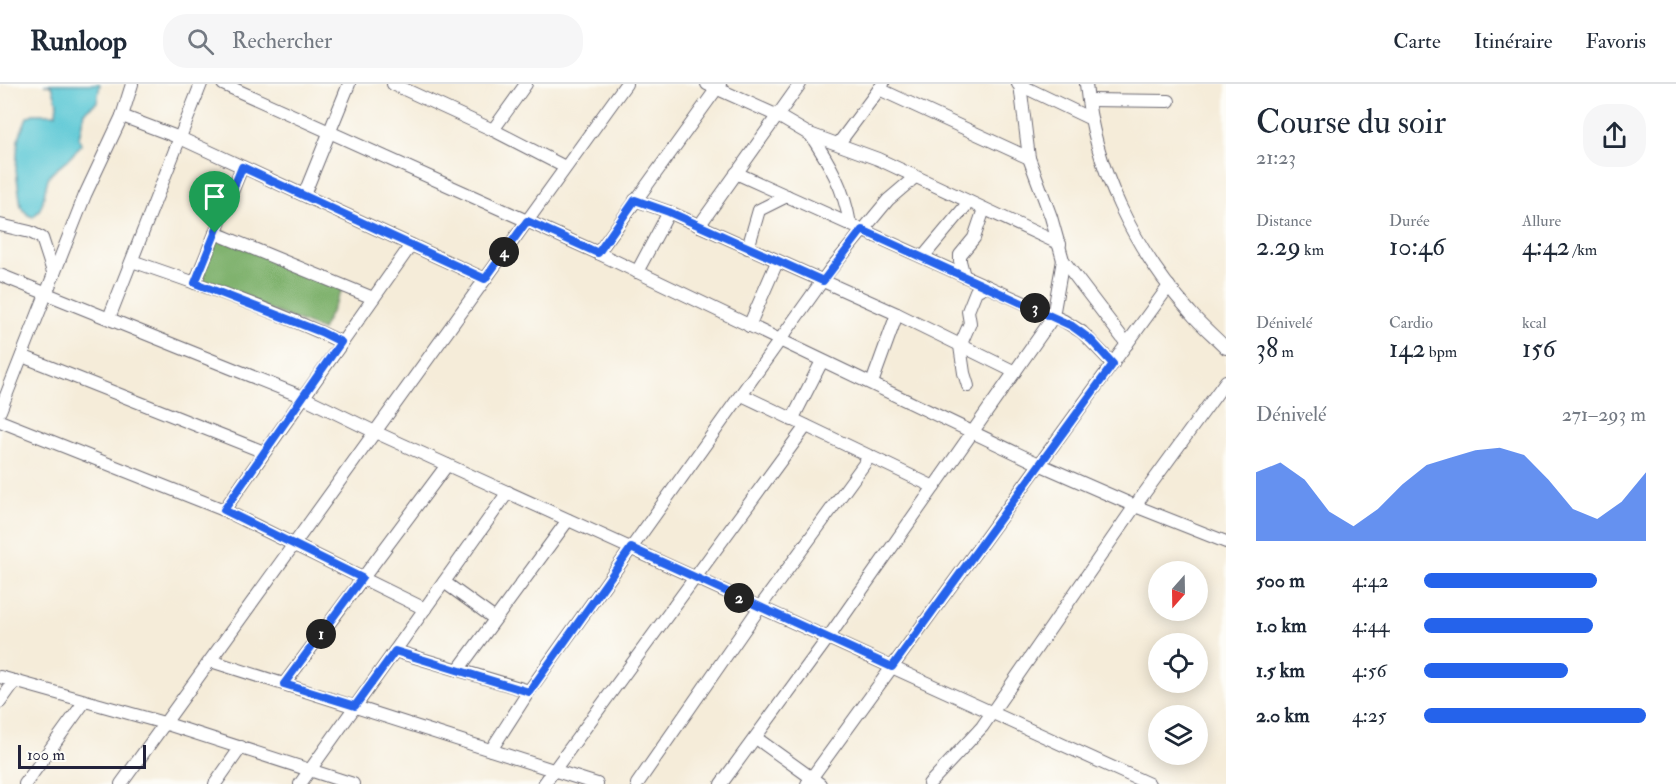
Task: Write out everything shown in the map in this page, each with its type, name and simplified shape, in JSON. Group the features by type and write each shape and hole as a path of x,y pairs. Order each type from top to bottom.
{"street":[{"path":"0,411 85,195 122,116 132,84"},
{"path":"109,318 201,84"},
{"path":"223,84 598,253 1039,464 1135,506 1226,542"},
{"path":"304,195 349,84"},
{"path":"393,84 493,130 565,167"},
{"path":"493,130 526,84"},
{"path":"121,784 626,84"},
{"path":"699,226 800,84"},
{"path":"1020,84 1091,119"},
{"path":"721,784 828,638 1053,316 1063,260 1060,244 1029,158 1020,84"},
{"path":"1086,84 1091,119 1108,178 1125,217 1169,286 1190,313 1226,348"},
{"path":"598,253 714,85 810,134 878,159 1060,244"},
{"path":"839,143 881,87 1029,158"},
{"path":"1088,99 1169,102"},
{"path":"122,116 180,138 485,279"},
{"path":"810,134 841,186 847,202 850,224"},
{"path":"195,283 242,167"},
{"path":"736,173 1053,316 1082,332 1113,364"},
{"path":"491,750 529,692 823,281 888,200 915,177"},
{"path":"748,248 759,210 787,196"},
{"path":"635,200 669,212 823,281 1015,372"},
{"path":"923,257 969,202"},
{"path":"964,276 960,255 974,238 984,209"},
{"path":"637,272 669,212"},
{"path":"0,225 30,232 42,238 54,275"},
{"path":"215,233 373,298"},
{"path":"224,510 411,244"},
{"path":"1063,260 1127,344"},
{"path":"132,261 195,283 341,342"},
{"path":"749,326 777,262"},
{"path":"0,275 303,397 447,465 1149,784"},
{"path":"968,386 960,346 970,323 968,311 976,291 986,286"},
{"path":"756,738 813,782 892,667 1169,286"},
{"path":"872,383 897,315"},
{"path":"22,356 264,452"},
{"path":"792,420 822,361"},
{"path":"929,784 982,727 1135,506 1226,381"},
{"path":"742,395 934,487"},
{"path":"0,421 224,510 425,609"},
{"path":"544,784 806,426"},
{"path":"637,784 760,607 870,456"},
{"path":"284,684 447,465"},
{"path":"300,784 508,492"},
{"path":"458,670 568,520"},
{"path":"444,582 495,619"},
{"path":"395,651 529,692"},
{"path":"211,661 597,784"},
{"path":"0,677 164,723 353,784"},
{"path":"0,702 15,681"},
{"path":"26,784 85,701"},
{"path":"215,784 241,747"}],"green space":[{"path":"217,229 344,286 322,330 196,281"}],"water":[{"path":"44,84 100,84 97,102 84,112 79,138 81,145 49,177 40,208 33,217 21,207 16,170 18,140 27,117 33,114 56,114 57,102 52,86"}],"route":[{"path":"242,167 485,279 527,221 598,253 635,200 669,212 823,281 862,230 1072,326 1091,340 1113,364 892,667 631,548 529,692 395,651 355,706 284,684 362,578 224,510 341,342 195,283 215,233 242,167"}]}
